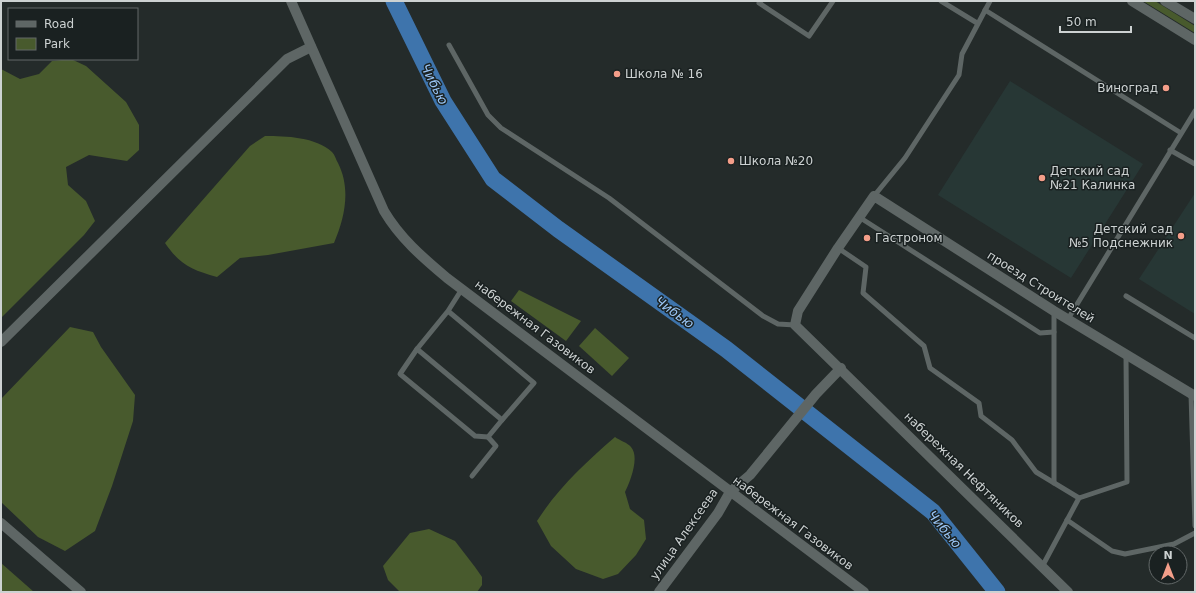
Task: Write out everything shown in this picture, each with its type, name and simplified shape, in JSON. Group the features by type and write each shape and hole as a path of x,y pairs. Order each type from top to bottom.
{"street":[{"name":"набережная Газовиков","path":"290,1 384,211 394,229 418,254 730,492 864,592"},
{"path":"1132,1 1195,40"},
{"path":"1165,1 1195,20"},
{"path":"1,342 287,59 311,47"},
{"path":"795,325 798,311 838,248 874,196"},
{"name":"проезд Строителей","path":"874,196 1054,311 1193,395"},
{"name":"набережная Нефтяников","path":"795,325 1043,565 1068,592"},
{"path":"730,492 750,475 816,394 841,368"},
{"name":"улица Алексеева","path":"659,592 718,513 730,492"},
{"path":"1,523 82,592"}],"lane":[{"path":"761,1 760,3 809,36 833,1"},
{"path":"941,1 977,23"},
{"path":"874,196 905,158 959,75 962,54 977,23 990,1"},
{"path":"985,10 1181,133"},
{"path":"449,45 488,115 501,128 610,198 763,316 778,324 795,325"},
{"path":"1068,319 1195,111"},
{"path":"1170,150 1195,164"},
{"path":"859,217 1040,333 1054,332"},
{"path":"838,248 866,267 863,293 924,346 930,368 979,403 981,416 1012,440 1036,472 1078,498"},
{"path":"463,289 448,311 417,349 400,374 475,436 488,437 496,446 472,476"},
{"path":"1126,296 1195,338"},
{"path":"448,311 534,383 488,437"},
{"path":"1054,311 1054,483"},
{"path":"417,349 502,420"},
{"path":"1043,565 1078,498 1127,482 1126,354"},
{"path":"1193,395 1195,526"},
{"path":"1067,520 1112,552 1125,554 1174,544 1195,533"}],"shaded area":[{"name":"Детский сад №21 Калинка","path":"1010,81 1143,164 1071,278 938,195"},
{"name":"Детский сад №5 Подснежник","path":"1195,193 1195,314 1139,279"}],"green space":[{"path":"1143,1 1155,1 1195,26 1195,33"},
{"path":"73,60 86,66 126,102 139,125 139,150 127,161 89,155 66,167 68,185 86,201 95,221 84,235 1,318 1,69 20,79 39,74 52,61"},
{"path":"265,136 282,136 309,140 325,147 334,155 342,173 345,203 344,213 334,243 268,255 240,258 217,277 187,266 176,257 165,243 250,146"},
{"path":"519,290 581,321 566,341 511,301"},
{"path":"70,327 93,332 101,347 135,395 133,421 112,486 95,531 65,551 38,537 1,502 1,399"},
{"path":"595,328 629,358 612,376 579,346"},
{"path":"615,437 626,443 634,451 635,457 633,470 625,492 630,509 644,520 646,539 636,555 618,574 603,579 576,569 551,546 537,521 545,509 573,476"},
{"path":"429,529 455,541 475,567 482,577 482,585 477,592 400,592 388,580 383,566 410,533"},
{"path":"1,563 34,592 1,592"}],"waterway":[{"name":"Чибью","path":"394,1 443,101 493,179 558,229 726,349 933,512 997,592"}],"place":[{"name":"Школа № 16","path":"617,74"},
{"name":"Виноград","path":"1166,88"},
{"name":"Школа №20","path":"731,161"},
{"name":"Детский сад №21 Калинка","path":"1042,178"},
{"name":"Детский сад №5 Подснежник","path":"1181,236"},
{"name":"Гастроном","path":"867,238"}]}
